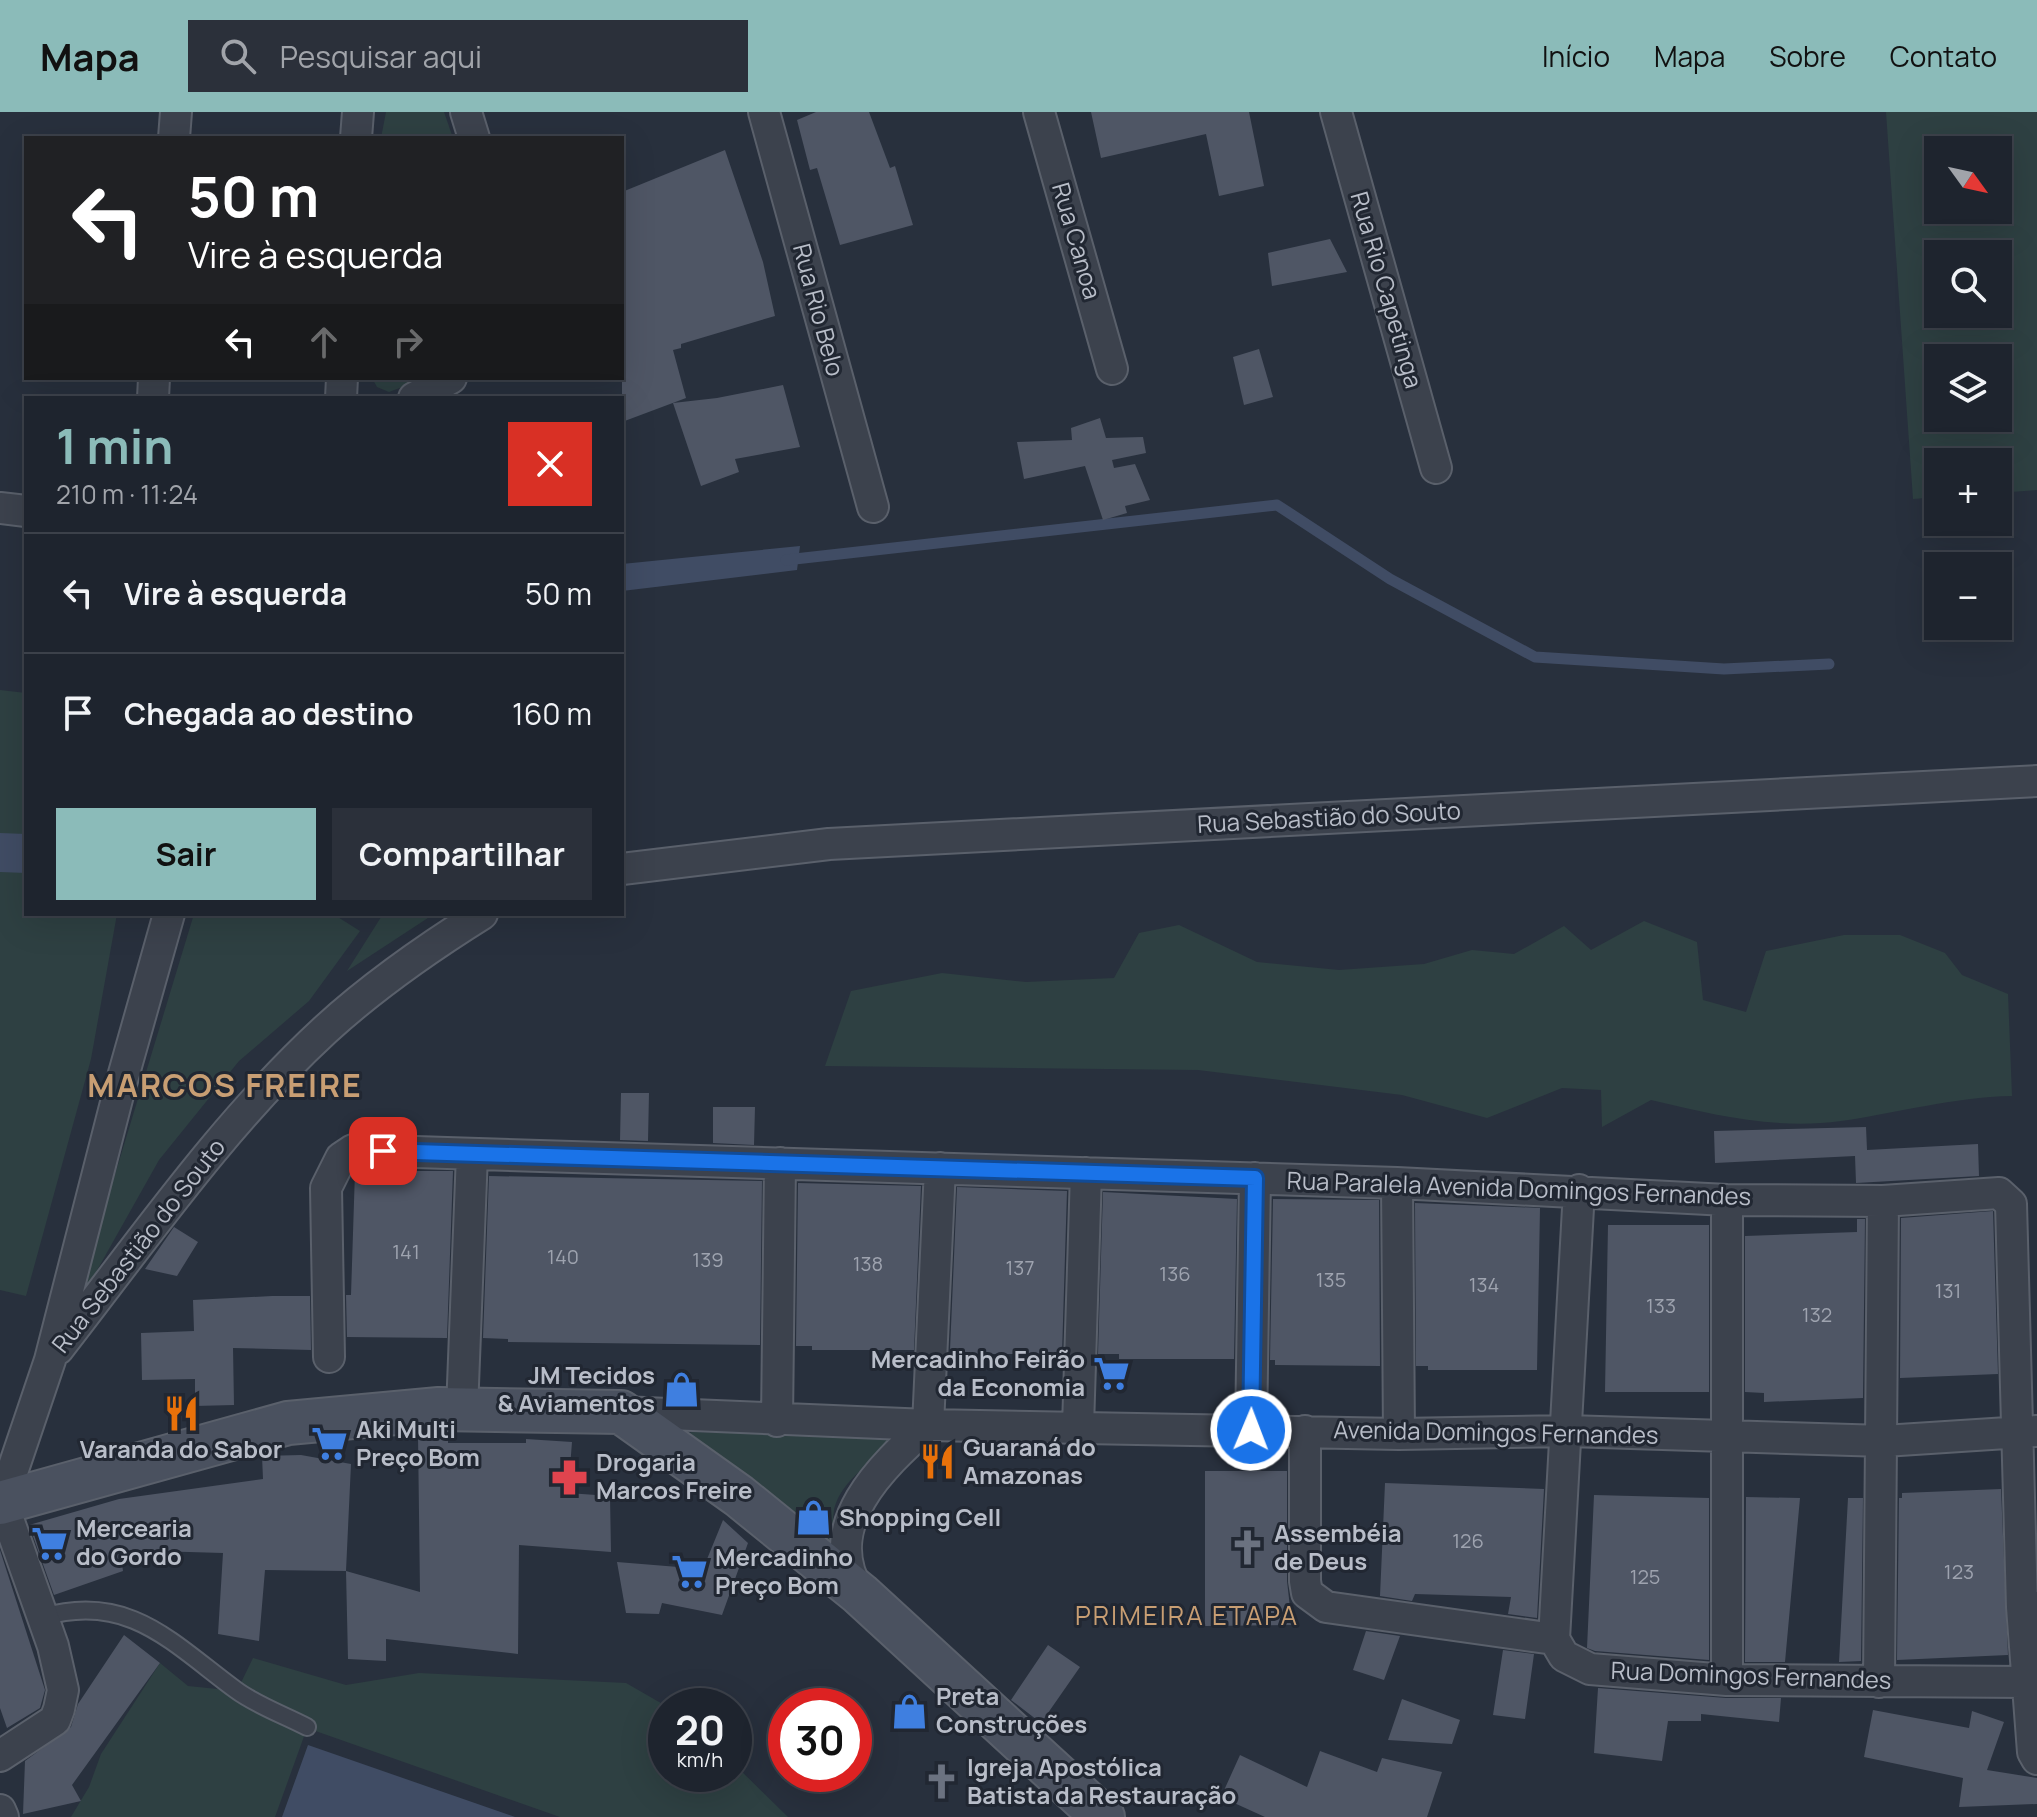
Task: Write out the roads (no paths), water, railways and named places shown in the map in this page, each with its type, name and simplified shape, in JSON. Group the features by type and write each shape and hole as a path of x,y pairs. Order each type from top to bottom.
{"main road":[{"path":"1,1502 288,1423 362,1414 462,1410 621,1412 739,1496 860,1594 1103,1817"}],"street":[{"path":"174,136 176,112"},
{"path":"356,136 358,112"},
{"path":"466,112 473,136"},
{"name":"Rua Rio Belo","path":"764,112 873,507"},
{"name":"Rua Canoa","path":"1039,112 1112,369"},
{"name":"Rua Rio Capetinga","path":"1336,112 1436,468"},
{"path":"418,396 447,380"},
{"path":"0,508 24,511"},
{"name":"Rua Sebastião do Souto","path":"624,869 829,844 2037,781"},
{"path":"0,1756 55,1720 63,1690 43,1617 1,1502 50,1360 119,1091 168,916"},
{"name":"Rua Sebastião do Souto","path":"50,1360 225,1135 324,1031 408,960 479,916"},
{"name":"Rua Paralela Avenida Domingos Fernandes","path":"329,1357 326,1188 331,1171 341,1158 353,1150 1397,1183 1727,1200 1883,1201 1995,1193 2010,1200 2026,1431"},
{"path":"462,1410 472,1154"},
{"path":"777,1421 780,1163"},
{"path":"860,1594 848,1575 847,1547 862,1494 885,1462 928,1425 940,1168"},
{"path":"1078,1427 1086,1173"},
{"path":"1251,1430 1255,1178"},
{"path":"1397,1183 1399,1434"},
{"path":"1305,1431 1305,1581 1314,1600 1326,1607 1554,1639 1568,1431 1579,1190"},
{"path":"1727,1200 1727,1680"},
{"path":"1879,1682 1884,1441 1883,1201"},
{"name":"Avenida Domingos Fernandes","path":"621,1412 928,1425 1399,1434 1568,1431 1884,1441 2026,1431"},
{"path":"2026,1431 2030,1607 2026,1682 2033,1752 2037,1759"},
{"name":"Rua Domingos Fernandes","path":"1554,1639 1564,1656 1590,1669 1727,1680 2026,1682"},
{"path":"0,1810 3,1817"}],"lane":[{"path":"43,1617 73,1608 96,1609 147,1624 237,1691 307,1727"}],"water":[{"path":"800,546 797,570 624,591 624,564"},
{"path":"0,833 24,834 24,873 0,872"},
{"path":"308,1745 515,1817 282,1817"}],"waterway":[{"path":"786,560 1277,505 1390,579 1535,657 1724,669 1829,664"}],"place":[{"name":"Mercadinho Feirão da Economia","path":"1111,1374"},
{"name":"JM Tecidos & Aviamentos","path":"681,1390"},
{"name":"Varanda do Sabor","path":"181,1413"},
{"name":"Aki Multi Preço Bom","path":"330,1444"},
{"name":"Guaraná do Amazonas","path":"937,1462"},
{"name":"Drogaria Marcos Freire","path":"570,1477"},
{"name":"Shopping Cell","path":"813,1518"},
{"name":"Mercearia do Gordo","path":"50,1543"},
{"name":"Assembéia de Deus","path":"1248,1548"},
{"name":"Mercadinho Preço Bom","path":"689,1572"},
{"name":"Preta Construções","path":"910,1711"},
{"name":"Igreja Apostólica Batista da Restauração","path":"941,1782"}],"district":[{"name":"MARCOS FREIRE","path":"225,1086"},
{"name":"PRIMEIRA ETAPA","path":"1187,1616"}]}
